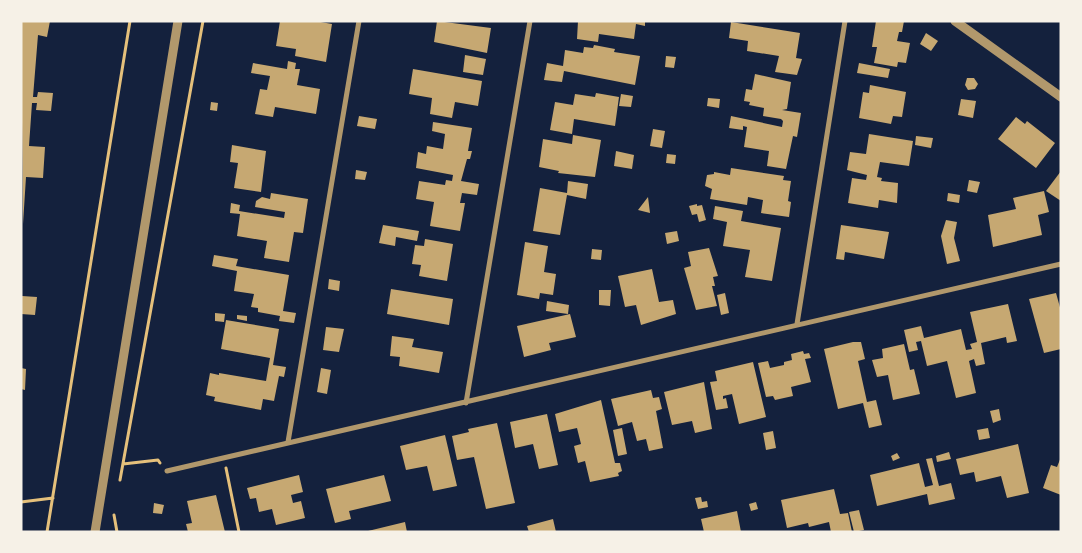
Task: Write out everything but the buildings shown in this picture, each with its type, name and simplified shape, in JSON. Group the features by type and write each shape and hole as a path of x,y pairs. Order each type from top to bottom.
{"street":[{"path":"95,532 178,21"},
{"path":"288,442 359,21"},
{"path":"466,403 530,21"},
{"path":"797,324 845,21"},
{"path":"955,21 1061,97"},
{"path":"167,471 1061,264"}],"path":[{"path":"46,532 130,21"},
{"path":"120,481 203,21"},
{"path":"224,458 239,532"},
{"path":"123,464 158,460 167,471"},
{"path":"21,502 53,498"},
{"path":"115,508 114,516 117,532"}]}
